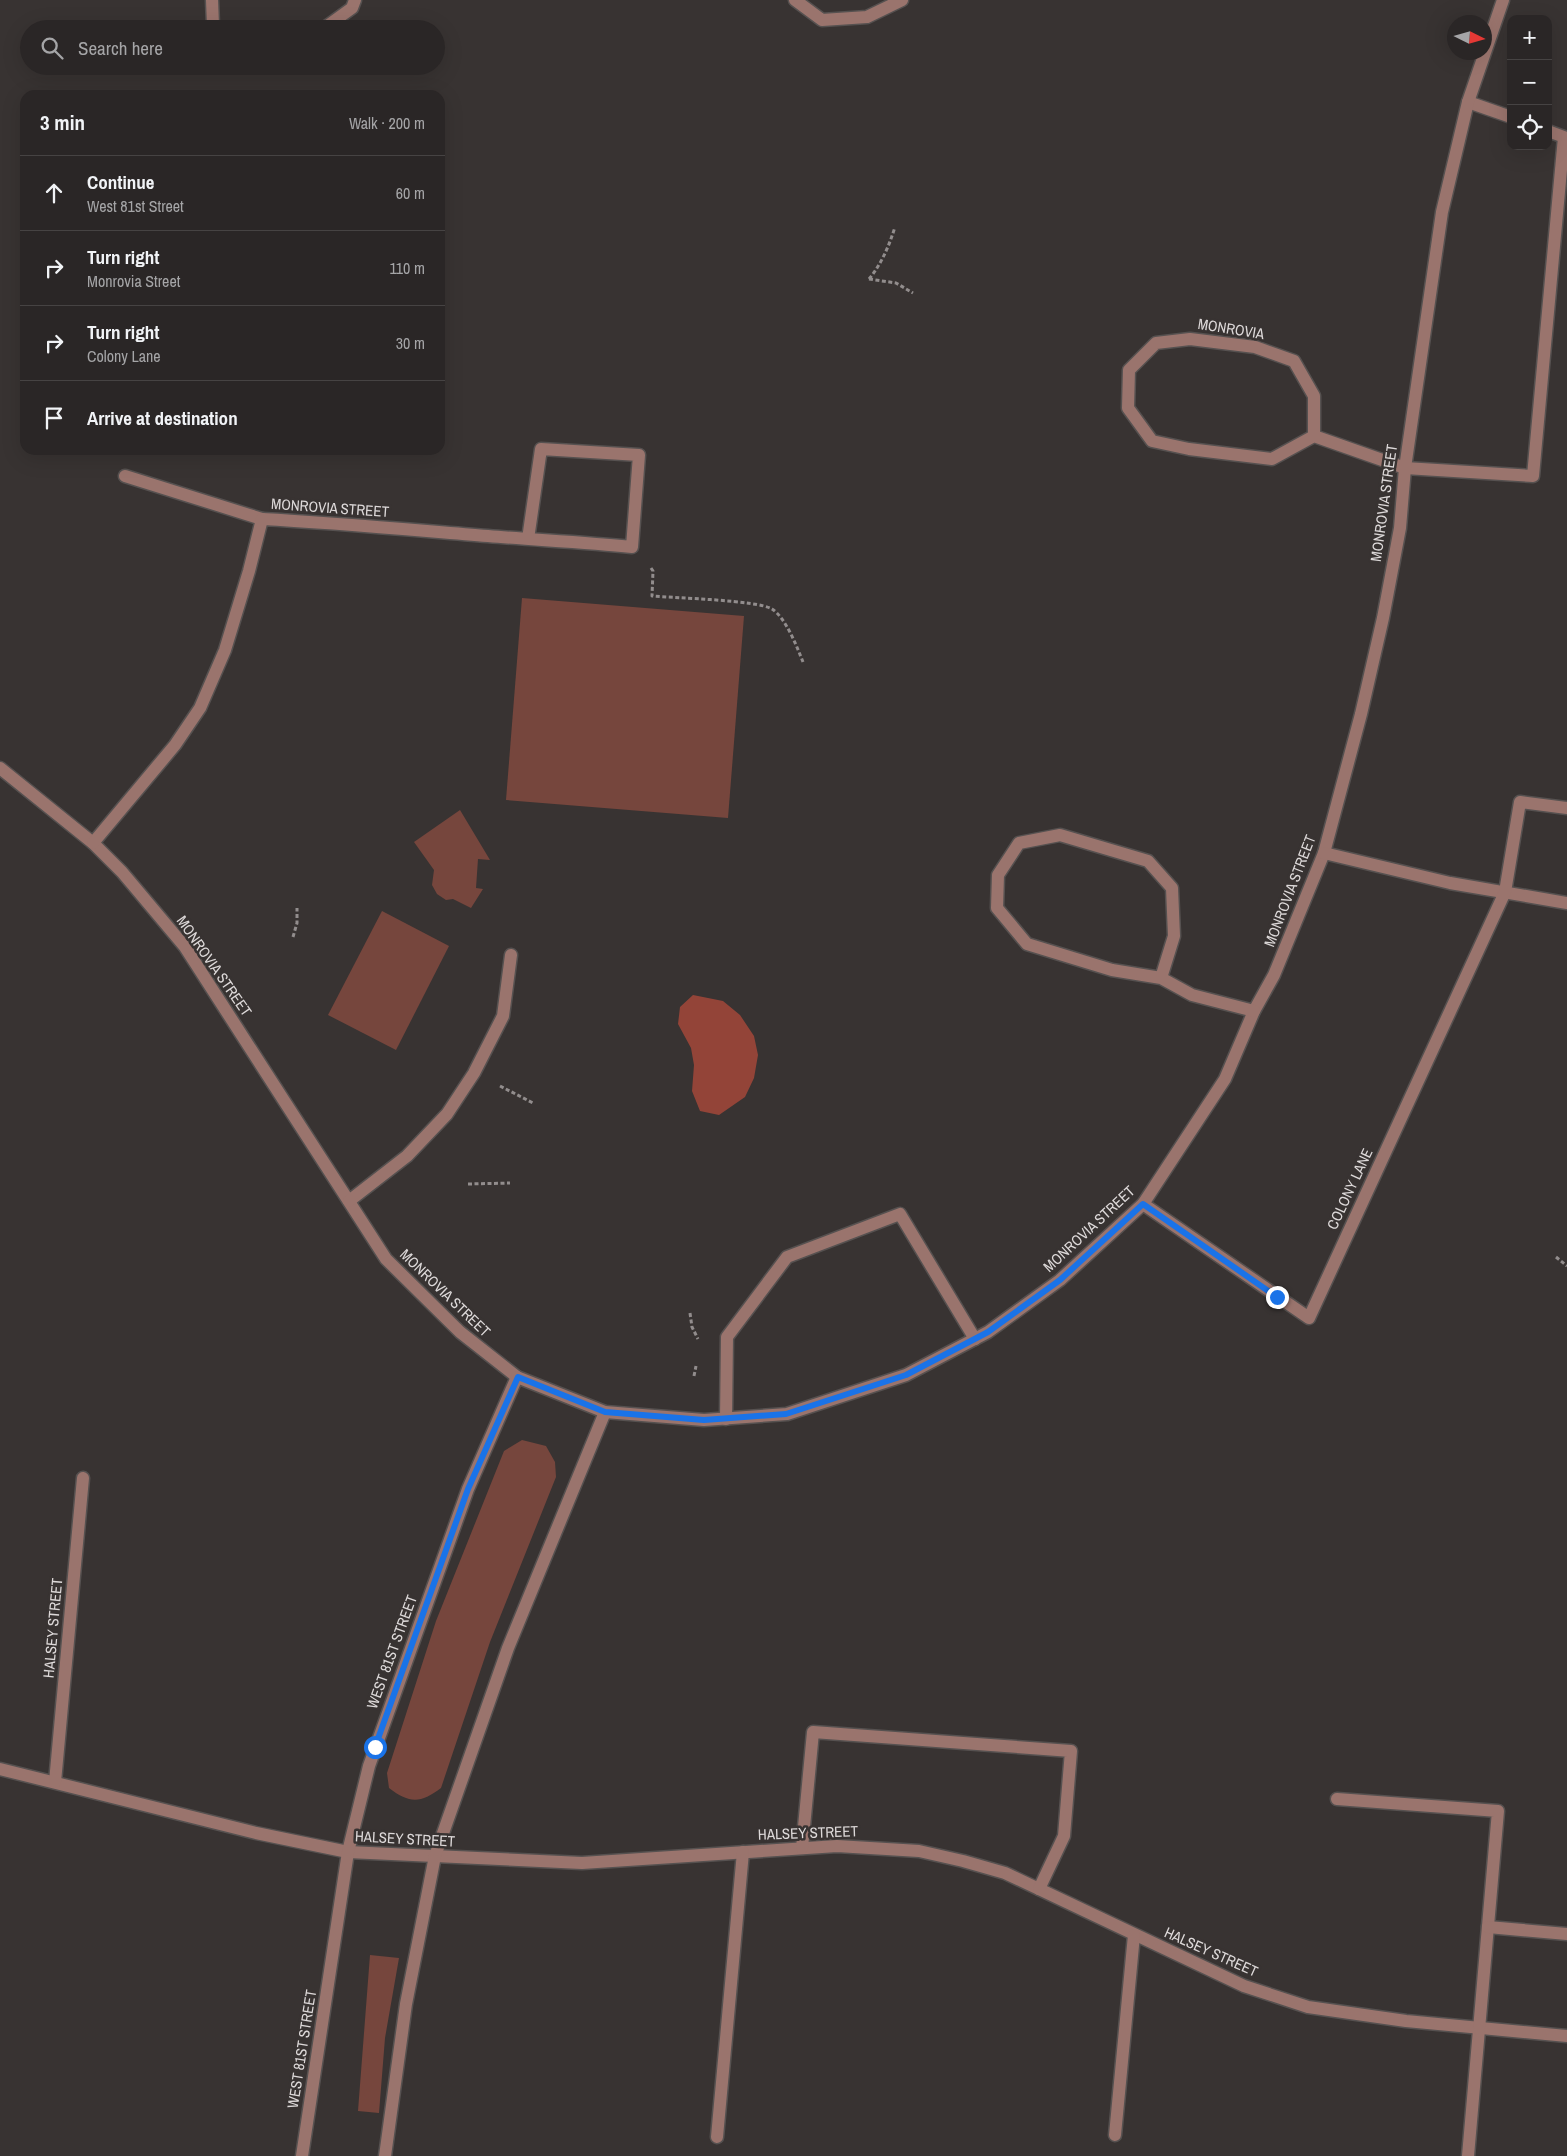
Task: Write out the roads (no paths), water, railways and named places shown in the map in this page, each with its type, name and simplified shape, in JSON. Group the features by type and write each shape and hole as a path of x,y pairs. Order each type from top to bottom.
{"street":[{"path":"212,0 213,20"},
{"path":"335,20 352,8 355,0"},
{"path":"795,0 822,20 867,17 902,0"},
{"name":"MONROVIA STREET","path":"2,772 93,843 122,872 185,947 386,1259 460,1332 518,1377 605,1412 704,1420 786,1414 906,1375 988,1332 1060,1280 1143,1204 1225,1079 1254,1011 1274,975 1324,853 1361,714 1383,618 1400,528 1405,468 1442,212 1468,102 1503,0"},
{"path":"1468,102 1507,116"},
{"path":"1314,436 1405,468 1533,476 1565,137 1552,132"},
{"name":"MONROVIA","path":"1190,339 1255,347 1294,361 1314,396 1314,436 1272,458 1189,449 1152,441 1128,408 1129,370 1156,343 1190,339"},
{"name":"MONROVIA STREET","path":"93,843 175,745 200,708 225,650 249,571 262,519 632,548 639,455 541,449 528,539"},
{"path":"125,476 262,519"},
{"path":"1505,892 1520,802 1567,808"},
{"path":"1161,978 1174,936 1172,888 1148,861 1060,835 1019,843 998,875 996,908 1027,944 1112,970 1161,978 1192,995 1254,1011"},
{"path":"1324,853 1450,883 1567,903"},
{"name":"COLONY LANE","path":"1143,1204 1308,1318 1505,892"},
{"path":"349,1201 407,1156 447,1114 474,1074 503,1016 511,956"},
{"path":"726,1419 727,1337 787,1256 900,1214 975,1339"},
{"name":"WEST 81ST STREET","path":"302,2156 348,1852 369,1766 468,1489 518,1377"},
{"path":"385,2156 406,2004 435,1856 508,1648 605,1412"},
{"name":"HALSEY STREET","path":"55,1782 83,1478"},
{"path":"802,1848 813,1732 1071,1751 1064,1836 1038,1889"},
{"name":"HALSEY STREET","path":"0,1769 265,1835 348,1852 582,1863 837,1846 919,1851 963,1860 1005,1873 1244,1986 1308,2007 1479,2029 1567,2036"},
{"path":"1337,1799 1498,1811 1468,2156"},
{"path":"717,2137 743,1852"},
{"path":"1488,1927 1567,1934"},
{"path":"1115,2135 1134,1935"}]}
